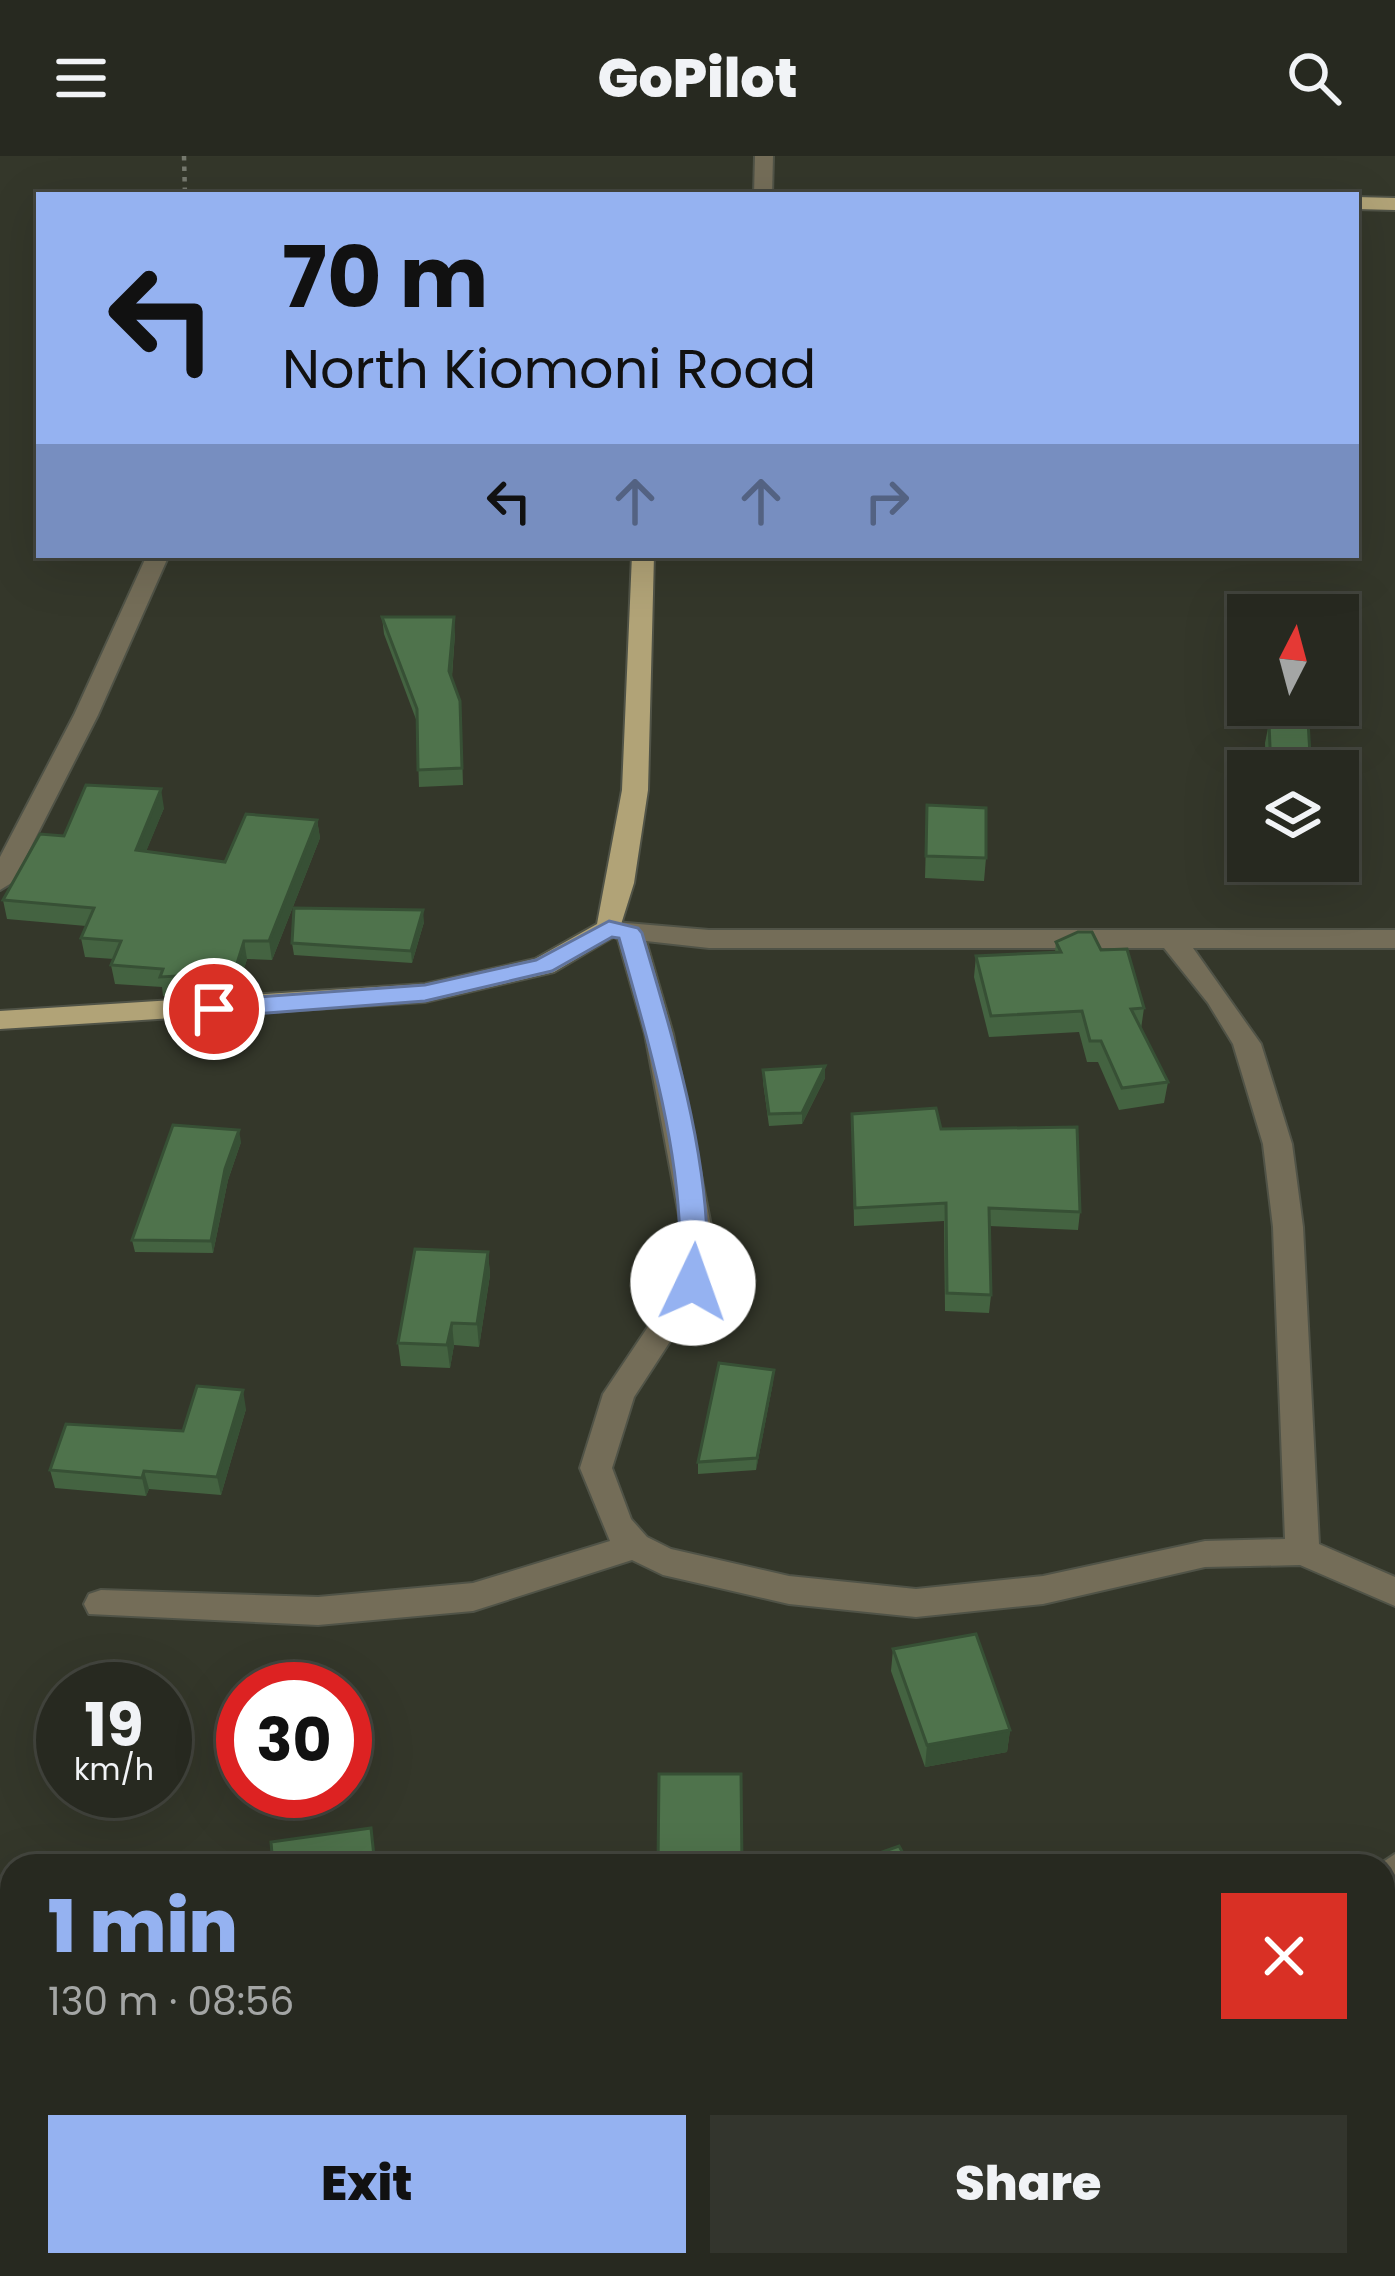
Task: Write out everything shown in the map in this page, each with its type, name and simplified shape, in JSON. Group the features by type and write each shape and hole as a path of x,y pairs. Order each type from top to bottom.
{"main road":[{"path":"1359,203 1395,204"},
{"path":"0,1020 425,993 544,966 619,931 634,804 643,558"}],"street":[{"path":"764,156 764,192"},
{"path":"0,883 96,694 157,558"},
{"path":"1395,939 709,939 619,931 659,1034 696,1226 693,1283 620,1394 596,1468 616,1526 635,1546 663,1561 789,1590 916,1603 1042,1589 1205,1554 1303,1552 1395,1592"},
{"path":"1172,940 1222,1001 1253,1059 1276,1138 1293,1246 1294,1397 1303,1552"},
{"path":"100,1604 318,1611 473,1597 635,1546"}],"path":[{"path":"184,156 185,192"}],"building":[{"path":"382,617 454,617 449,671 460,701 462,768 418,770 417,709"},
{"path":"1269,726 1308,726 1310,750 1270,750"},
{"path":"86,785 161,789 136,850 225,862 246,814 317,820 269,941 244,941 234,973 160,977 163,969 111,965 121,941 81,938 94,908 3,900 40,834 64,836"},
{"path":"927,805 986,808 986,858 926,856"},
{"path":"294,908 423,910 411,951 292,943"},
{"path":"1078,932 1092,932 1101,950 1127,949 1144,1008 1131,1009 1168,1082 1122,1088 1101,1041 1090,1041 1082,1011 991,1016 976,956 1061,952 1056,942"},
{"path":"825,1066 802,1113 769,1114 763,1070"},
{"path":"936,1108 941,1129 1077,1127 1080,1212 989,1208 991,1295 947,1293 946,1203 855,1208 852,1114"},
{"path":"173,1125 239,1130 225,1169 211,1241 132,1240"},
{"path":"415,1249 488,1252 477,1324 452,1323 447,1345 398,1343"},
{"path":"719,1363 774,1370 757,1458 698,1462"},
{"path":"197,1386 243,1390 217,1477 144,1471 142,1478 50,1470 66,1424 183,1431"},
{"path":"976,1634 1010,1730 927,1745 893,1649"},
{"path":"659,1774 741,1774 742,1854 658,1854"},
{"path":"371,1828 374,1854 272,1854 271,1842"},
{"path":"899,1846 903,1854 877,1854"}],"route":[{"path":"214,1009 425,993 544,966 609,928 630,933 659,1034 680,1133 696,1226 693,1283"}]}
